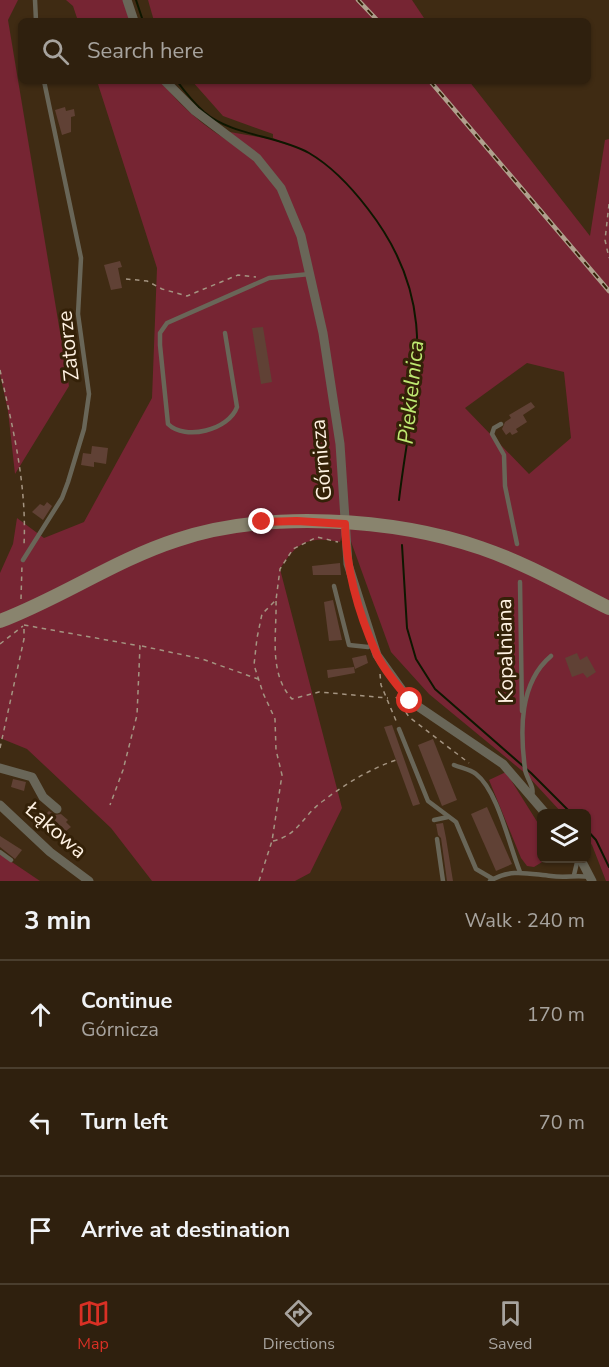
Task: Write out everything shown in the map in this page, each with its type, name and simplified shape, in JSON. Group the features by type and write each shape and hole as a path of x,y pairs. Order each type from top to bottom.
{"main road":[{"path":"0,621 48,601 151,549 200,533 262,522 297,521 428,534 468,544 518,563 609,608"}],"street":[{"path":"127,0 133,18"},
{"name":"Górnicza","path":"168,84 195,111 257,158 281,188 301,236 311,274 340,444 348,564 374,644 388,672 410,701 503,764 543,809"},
{"name":"Łąkowa","path":"0,768 32,777 43,796 57,809"},
{"name":"Łąkowa","path":"0,805 50,852 88,881"},
{"path":"582,863 592,879"}],"lane":[{"path":"35,0 36,18"},
{"name":"Zatorze","path":"23,560 62,498 84,429 89,394 78,314 81,258 45,84"},
{"path":"225,333 237,407 235,413 223,425 184,433 174,430 168,424 160,333 167,323 269,278 311,274"},
{"path":"501,424 494,428 492,434 504,455 505,486 516,544"},
{"name":"Kopalniana","path":"520,582 524,759 525,770 533,789 532,795"},
{"path":"334,586 349,645 368,647 374,644"},
{"name":"Kopalniana","path":"523,720 533,677 551,656"},
{"path":"399,729 428,801 461,828 476,869 492,880 520,872 554,879 574,875 592,879"},
{"path":"454,765 474,771 485,785 494,801 520,872"},
{"path":"434,820 448,817"},
{"path":"436,839 443,881"},
{"path":"0,852 11,860"},
{"path":"574,875 578,863"}],"path":[{"path":"609,204 605,240 609,258"},
{"path":"126,279 147,281 162,289 187,296 238,275 269,278"},
{"path":"0,370 22,474 26,516 21,597"},
{"path":"340,542 317,537 293,549 280,569 276,600 276,668 282,687 292,699 319,692 388,698"},
{"path":"259,881 272,841 282,775 276,750 275,719 254,665 262,614 276,600"},
{"path":"0,644 24,625 202,658 259,680"},
{"path":"0,748 24,639 24,625"},
{"path":"110,805 123,770 137,715 140,646"},
{"path":"380,670 381,685 399,729"},
{"path":"272,841 286,838 321,802 357,778 375,767 396,760"}],"shaded area":[{"path":"0,0 18,0 8,20 69,386 15,474 8,411 0,374"},
{"path":"66,0 128,0 135,18 77,18 73,6"},
{"path":"148,0 412,0 424,18 153,18"},
{"path":"98,84 163,84 180,103 202,122 250,154 218,130 270,139 291,146 273,138 273,134 223,116 195,84 471,84 590,236 605,140 609,139 609,881 606,881 591,844 591,809 558,809 526,774 429,694 391,652 345,525 340,542 320,540 304,543 292,553 280,569 342,808 310,873 295,881 152,881 111,828 27,749 0,738 0,573 13,544 17,518 44,538 84,522 152,398 157,268","holes":["527,363 564,372 571,438 529,474 465,408"]},
{"path":"506,772 537,822 537,863 540,863 534,867 527,866 521,858 489,780"},
{"path":"0,854 40,881 0,881"}],"building":[{"path":"65,107 66,111 74,109 75,116 71,117 71,132 62,135 55,110"},
{"path":"120,261 122,267 118,268 122,288 111,290 104,265"},
{"path":"263,327 272,382 261,384 252,328"},
{"path":"531,402 535,407 523,415 527,422 516,429 518,432 512,435 510,432 506,435 502,429 505,422 511,418 509,415"},
{"path":"92,446 108,448 106,464 94,462 94,467 81,465 83,453 91,454"},
{"path":"47,502 52,506 43,520 32,512 40,504 44,506"},
{"path":"340,563 341,575 313,575 312,566"},
{"path":"333,600 342,640 329,641 324,602"},
{"path":"577,653 580,660 587,656 596,672 587,678 583,673 572,677 565,658"},
{"path":"366,655 368,663 355,669 352,658"},
{"path":"354,667 355,673 328,678 327,670"},
{"path":"392,725 420,804 413,806 384,727"},
{"path":"433,739 457,800 442,806 418,745"},
{"path":"13,779 26,782 24,791 11,787"},
{"path":"487,807 512,864 496,871 471,814"},
{"path":"49,811 55,815 61,814 68,820 66,822 71,827 66,831 47,813"},
{"path":"443,823 453,881 447,881 441,838 438,835 436,824"},
{"path":"0,836 22,850 15,859 0,847"}],"waterway":[{"name":"Piekielnica","path":"136,0 142,18"},
{"name":"Piekielnica","path":"179,84 197,105 215,120 241,131 296,147 326,165 342,178 362,201 392,245 407,280 415,315 417,349 415,384 399,500"},
{"name":"Piekielnica","path":"402,545 407,628 416,659 435,689 531,773 567,809"},
{"name":"Piekielnica","path":"591,834 609,867"}],"railway":[{"path":"358,0 375,18"},
{"path":"433,84 609,291"}],"route":[{"path":"262,522 297,521 345,524 348,564 377,656 410,701"}]}
